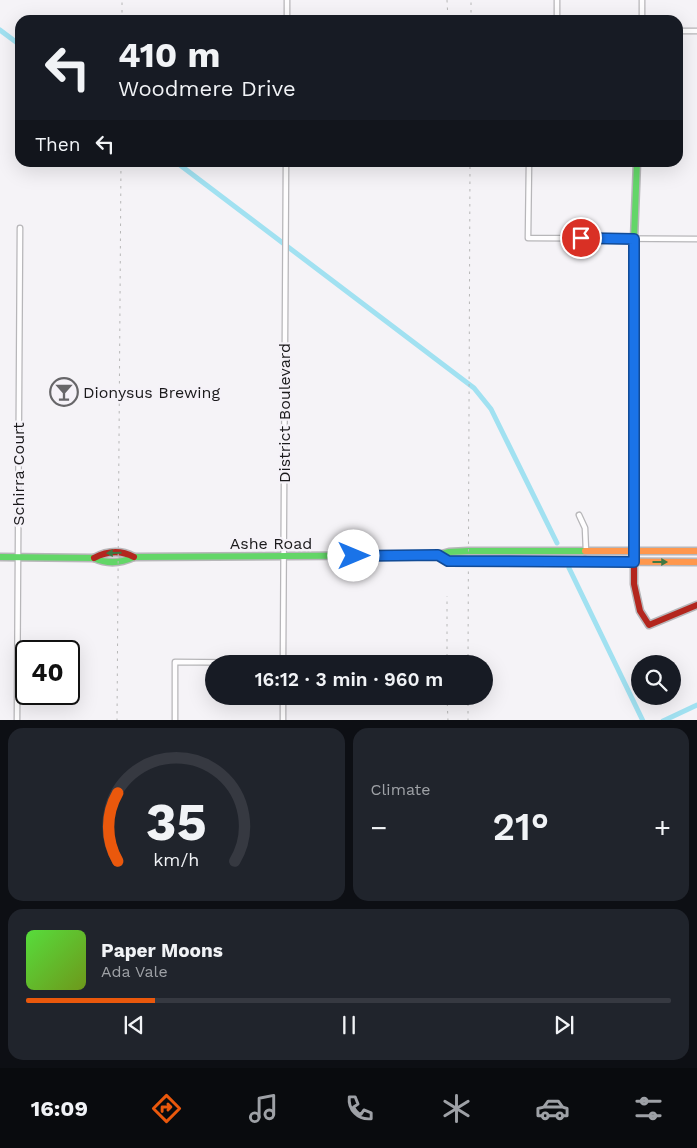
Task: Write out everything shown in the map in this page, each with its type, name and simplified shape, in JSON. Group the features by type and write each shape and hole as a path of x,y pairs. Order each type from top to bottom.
{"street":[{"path":"287,0 287,15"},
{"path":"557,0 557,15"},
{"path":"642,0 642,15"},
{"path":"683,31 697,31"},
{"name":"District Boulevard","path":"283,655 286,167"},
{"path":"529,167 528,238 697,239"},
{"path":"637,167 634,239 634,584 640,611 649,625 697,606"},
{"name":"Schirra Court","path":"17,720 20,228"},
{"path":"579,515 585,528 586,551"},
{"name":"Ashe Road","path":"0,557 94,558 100,561 128,561 134,557 438,555 449,552 697,551"},
{"name":"Ashe Road","path":"438,555 448,561 697,562"},
{"path":"174,720 175,662 205,662"},
{"path":"283,705 283,720"}],"waterway":[{"path":"0,30 15,41"},
{"path":"183,167 474,388 491,409 557,543"},
{"path":"569,568 643,720"},
{"path":"665,720 697,705"}],"railway":[{"path":"122,0 122,15"},
{"path":"447,0 448,15"},
{"path":"471,0 471,15"},
{"path":"117,720 121,167"},
{"path":"468,655 470,167"},
{"path":"447,596 447,655"},
{"path":"447,705 448,720"},
{"path":"468,705 468,720"}],"traffic: fast":[{"path":"634,470 634,239 637,167"},
{"path":"0,557 94,558 114,562 134,557 438,555 449,552 468,551 585,551"}],"traffic: slow":[{"path":"585,551 697,551"},
{"path":"438,555 448,561 697,562"}],"traffic: jam":[{"path":"634,470 634,584 640,611 649,625 697,605"},
{"path":"94,558 114,552 134,557"}],"place":[{"name":"Dionysus Brewing","path":"64,392"}],"route":[{"path":"354,556 438,555 448,561 634,562 634,239 581,238"}]}
